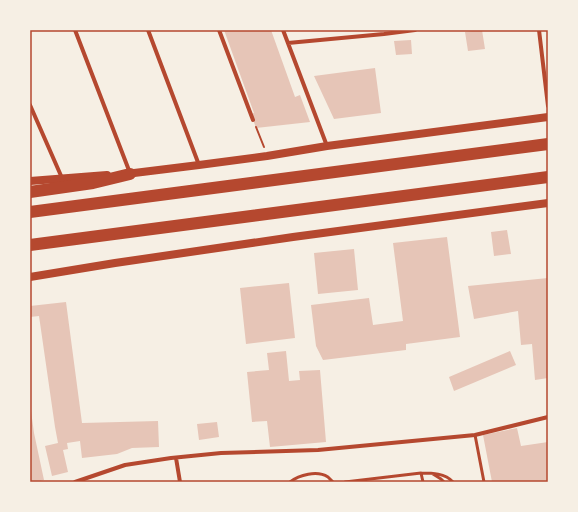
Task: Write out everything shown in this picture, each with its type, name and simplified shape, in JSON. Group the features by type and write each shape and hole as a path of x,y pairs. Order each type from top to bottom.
{"highway":[{"path":"30,212 548,144"},
{"path":"30,192 93,183 130,174"},
{"path":"30,245 548,177"}],"main road":[{"path":"30,182 62,178 130,174 267,156 327,146 548,118"},
{"path":"30,277 254,243 548,203"}],"street":[{"path":"75,30 130,174"},
{"path":"148,30 199,165"},
{"path":"219,30 253,120"},
{"path":"283,30 327,146"},
{"path":"288,44 383,32 415,30"},
{"path":"539,30 548,106"},
{"path":"30,105 62,178"},
{"path":"75,482 125,465 221,454 318,450 475,435 548,417"},
{"path":"176,458 180,482"}],"lane":[{"path":"475,435 484,482"},
{"path":"421,473 423,482"},
{"path":"421,473 433,474 444,482"},
{"path":"345,482 421,473 440,474 452,482"},
{"path":"290,482 297,477 315,474 322,475 333,482"}],"path":[{"path":"253,120 267,156"}],"building":[{"path":"224,30 271,30 295,97 300,95 310,122 256,128 251,114 254,113"},
{"path":"482,30 485,49 468,51 465,32"},
{"path":"411,40 412,54 396,55 394,41"},
{"path":"375,68 381,113 334,119 314,76"},
{"path":"507,230 511,254 494,256 491,232"},
{"path":"447,237 460,337 406,344 406,350 323,360 316,346 311,305 369,298 373,325 403,321 393,243"},
{"path":"354,249 358,290 318,294 314,253"},
{"path":"548,278 548,378 535,380 532,344 521,345 518,311 474,319 468,286"},
{"path":"289,283 295,338 246,344 240,288"},
{"path":"66,302 82,423 158,421 159,447 132,448 117,454 82,458 80,441 67,443 68,449 63,450 68,472 52,476 45,446 58,443 39,316 30,317 30,306"},
{"path":"286,351 289,381 300,380 299,371 320,370 326,442 270,447 267,421 252,422 247,372 269,370 267,353"},
{"path":"510,351 516,365 454,391 449,377"},
{"path":"30,411 44,480 36,482 30,482"},
{"path":"217,422 219,437 199,440 197,424"},
{"path":"517,428 521,446 548,442 548,482 492,482 483,435"}]}
